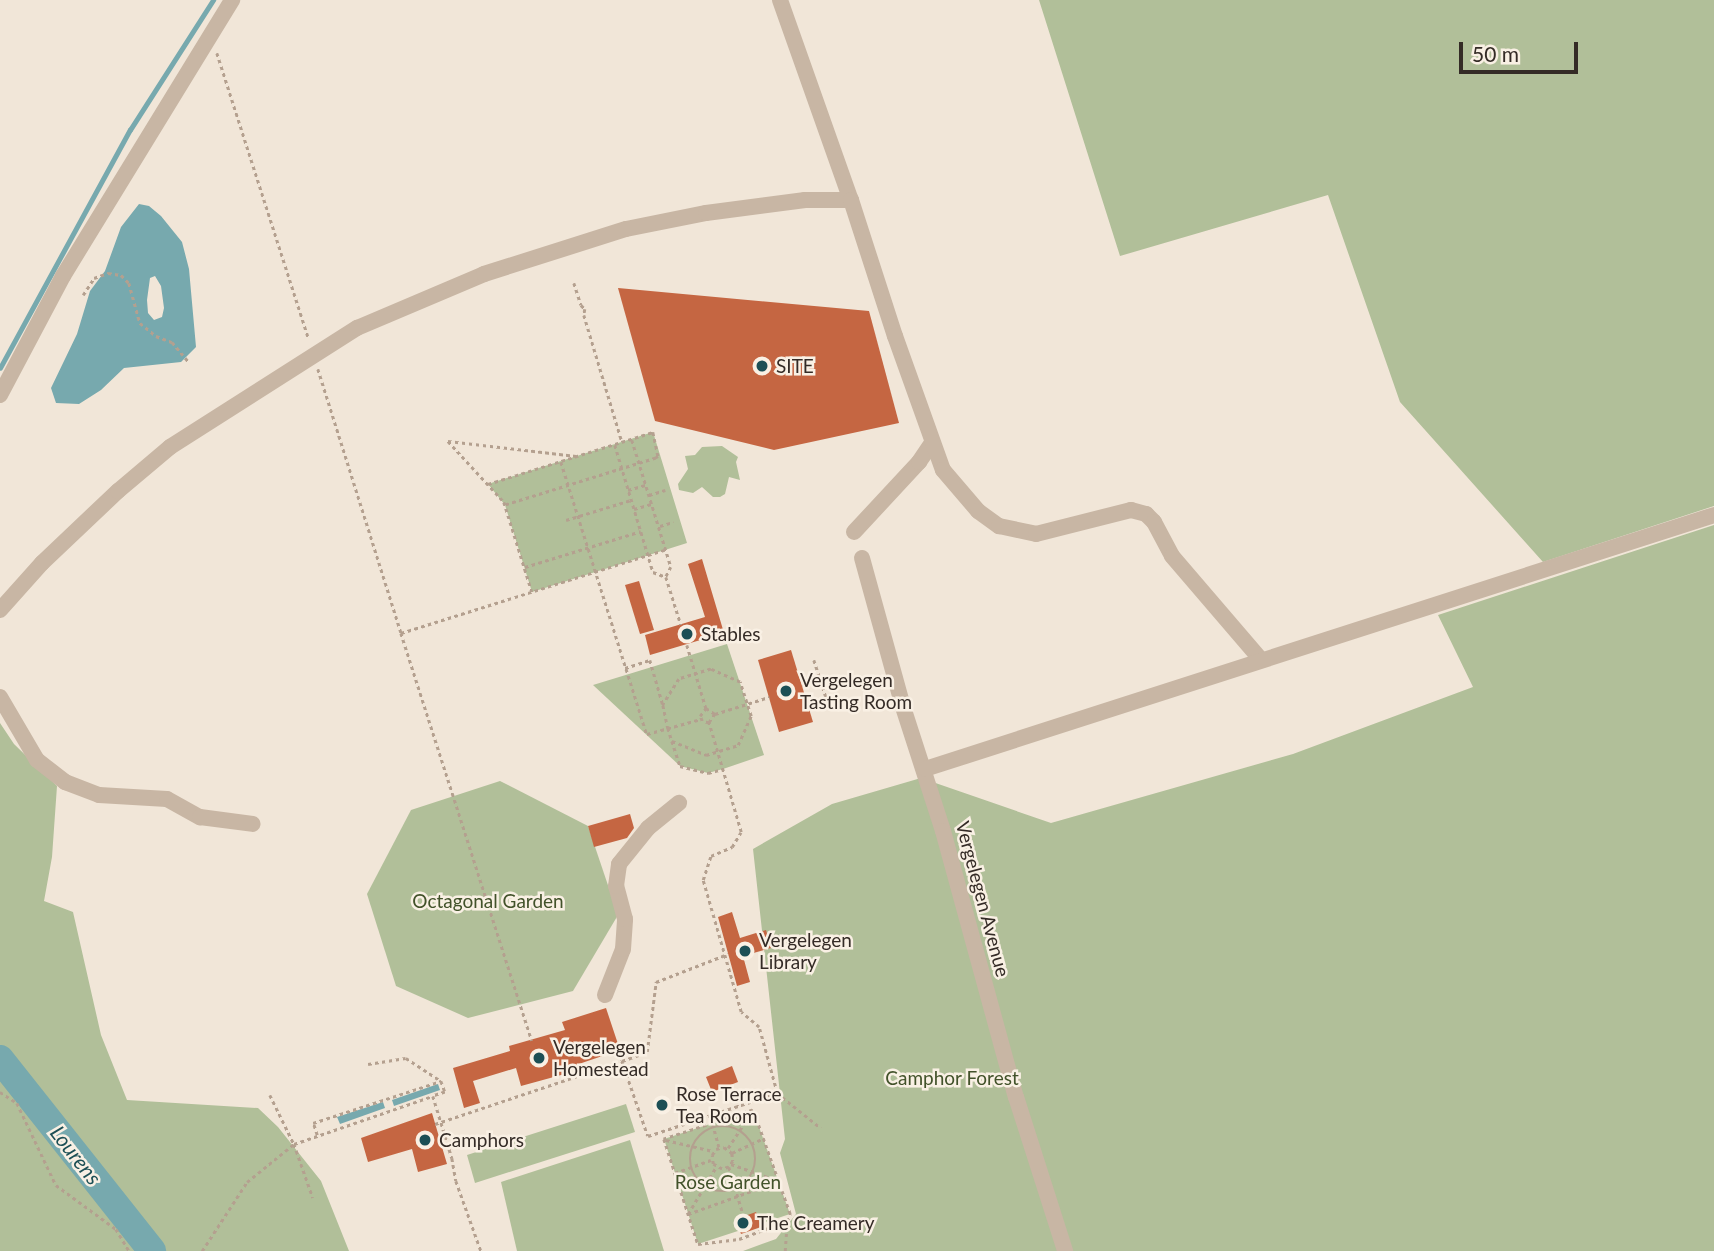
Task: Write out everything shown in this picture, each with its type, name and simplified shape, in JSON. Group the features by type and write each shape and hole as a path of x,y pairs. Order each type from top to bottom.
{"street":[{"path":"0,395 62,276 232,0"},
{"path":"780,0 943,470 978,511 1011,530 1036,534 1131,510 1146,514 1154,522 1172,556 1261,660"},
{"path":"0,610 99,509 170,447 357,328 414,302 555,249 626,229 706,213 805,200 851,200"},
{"path":"854,532 919,463 932,443"},
{"path":"925,769 1714,515"},
{"name":"Vergelegen Avenue","path":"862,558 903,707 925,769 1016,1097 1065,1251"},
{"path":"0,696 37,760 65,782 99,796 160,797 200,817 253,824"},
{"path":"605,995 623,950 625,919 616,886 619,864 648,828 679,803"}],"path":[{"path":"208,38 222,61 532,1040"},
{"path":"83,295 94,278 108,273 121,275 129,283 140,323 151,333 172,342 188,361"},
{"path":"574,283 581,305 585,309 584,315 622,443"},
{"path":"488,484 653,432 658,456 505,505"},
{"path":"632,440 671,567 666,577 681,625"},
{"path":"532,592 505,505 448,441 579,456"},
{"path":"615,446 653,572 666,577"},
{"path":"561,462 647,734 701,719 709,723 741,832 732,847 711,856 703,880 741,1012 760,1027 777,1093 821,1128"},
{"path":"628,490 645,485"},
{"path":"649,495 665,490"},
{"path":"566,520 631,500"},
{"path":"634,509 651,504"},
{"path":"658,526 673,522"},
{"path":"525,567 641,531"},
{"path":"401,633 665,550"},
{"path":"687,645 706,708 715,714"},
{"path":"625,667 650,660 680,766 708,773 723,769"},
{"path":"814,660 827,701"},
{"path":"663,705 680,679 711,669 740,682 751,716 738,746 706,755 672,741"},
{"path":"802,685 820,679"},
{"path":"709,723 715,714 769,697"},
{"path":"701,719 701,711 706,708"},
{"path":"435,1124 647,1052 656,982 726,955"},
{"path":"202,1251 247,1182 294,1144 445,1091 441,1081 406,1058 368,1064"},
{"path":"622,1061 648,1136 777,1093"},
{"path":"544,1079 548,1084"},
{"path":"317,1135 313,1123 441,1081"},
{"path":"731,1085 738,1106"},
{"path":"0,1092 17,1103 56,1185 116,1229 129,1251"},
{"path":"270,1095 294,1144 313,1198"},
{"path":"433,1096 456,1181 481,1251"},
{"path":"386,1099 391,1110"},
{"path":"664,1139 753,1110"},
{"path":"728,1148 753,1110"},
{"path":"753,1110 790,1214 786,1221 785,1251"},
{"path":"711,1116 719,1147"},
{"path":"726,1126 740,1130 752,1143 756,1161 754,1172 736,1189 718,1191 704,1186 692,1168 694,1146 703,1133 715,1128 726,1126"},
{"path":"744,1217 730,1165 733,1153 764,1138"},
{"path":"664,1139 713,1151"},
{"path":"664,1139 698,1244 739,1239 786,1221"},
{"path":"716,1167 711,1160 713,1151 719,1147 728,1148 733,1153"},
{"path":"675,1173 711,1160"},
{"path":"688,1214 716,1167 730,1165 779,1181"},
{"path":"688,1214 779,1181"}],"green space":[{"path":"1039,0 1714,0 1714,506 1543,562 1400,402 1328,195 1120,256"},
{"path":"653,432 687,543 532,592 505,505 488,484"},
{"path":"722,446 738,457 736,462 740,480 729,477 725,494 720,497 713,497 702,487 693,493 679,490 678,484 688,469 685,456 695,455 702,447"},
{"name":"Camphor Forest","path":"1714,525 1714,1251 743,1251 776,1239 796,1214 780,1153 785,1139 753,849 832,804 921,778 1051,823 1293,754 1473,687 1438,615"},
{"path":"727,644 764,755 723,769 708,773 680,766 593,685"},
{"path":"0,723 14,744 57,786 52,857 44,901 73,912 101,1035 127,1100 258,1108 278,1127 321,1181 349,1251 0,1251"},
{"name":"Octagonal Garden","path":"500,781 588,826 618,915 573,991 468,1018 396,986 367,894 411,810"},
{"path":"626,1104 635,1132 475,1183 467,1155"},
{"name":"Rose Garden","path":"753,1110 790,1214 698,1244 664,1139"},
{"path":"630,1140 664,1251 517,1251 501,1182"}],"water":[{"path":"139,204 149,206 182,242 189,269 196,347 181,362 124,368 101,390 79,404 56,403 51,388 77,334 90,291 105,271 121,227","holes":["155,276 161,286 164,308 162,317 154,320 148,313 150,278"]},
{"path":"438,1084 440,1090 394,1106 392,1100"},
{"path":"383,1102 385,1108 340,1124 337,1117"}],"building":[{"name":"SITE","path":"618,288 869,311 899,423 774,450 655,421"},
{"path":"702,559 724,633 650,655 645,635 705,617 688,564"},
{"path":"639,581 654,630 640,634 625,585"},
{"path":"791,650 813,722 779,732 758,660"},
{"path":"630,814 634,828 627,838 594,847 588,826"},
{"name":"Vergelegen Library","path":"732,912 740,938 766,930 771,948 743,956 750,982 737,986 718,917"},
{"path":"606,1008 620,1050 570,1067 572,1072 521,1086 516,1068 473,1081 480,1103 464,1108 453,1068 510,1051 509,1046 565,1030 562,1022"},
{"path":"732,1066 738,1082 712,1092 706,1077"},
{"path":"432,1113 447,1164 418,1172 412,1149 368,1162 361,1138"},
{"path":"756,1212 761,1227 741,1234 736,1219"}],"waterway":[{"path":"0,368 130,130 213,0"},
{"name":"Lourens","path":"0,1059 152,1251"}],"place":[{"name":"SITE","path":"762,366"},
{"name":"Stables","path":"687,634"},
{"name":"Vergelegen Tasting Room","path":"786,691"},
{"name":"Vergelegen Library","path":"745,951"},
{"name":"Vergelegen Homestead","path":"539,1058"},
{"name":"Rose Terrace Tea Room","path":"662,1105"},
{"name":"Camphors","path":"425,1140"},
{"name":"The Creamery","path":"743,1223"}]}
